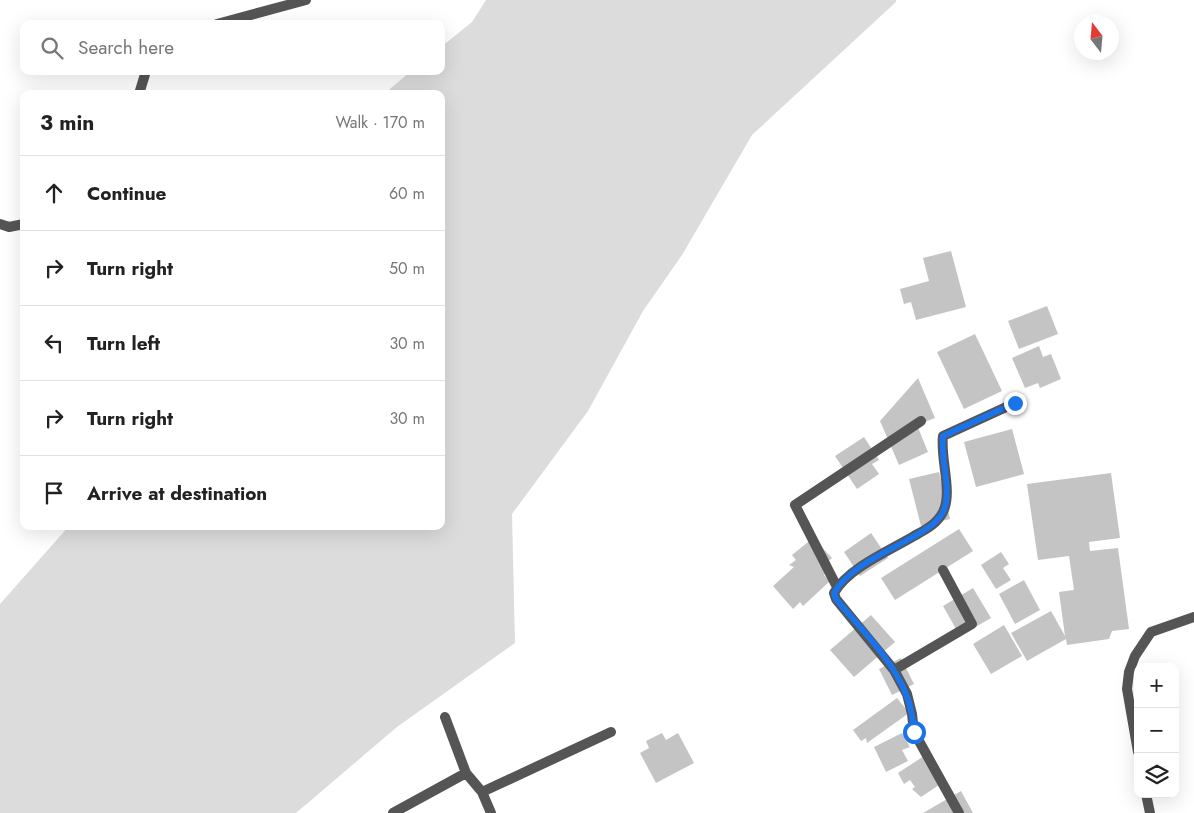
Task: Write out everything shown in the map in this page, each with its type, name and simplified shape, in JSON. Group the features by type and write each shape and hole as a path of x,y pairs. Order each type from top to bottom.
{"street":[{"path":"232,20 306,0"},
{"path":"140,90 145,75"},
{"path":"0,224 9,227 20,225"},
{"path":"959,813 914,732 907,694 894,670 836,599 834,593 856,570 931,527 943,511 946,493 941,447 943,436 1015,403"},
{"path":"838,587 795,506 921,421"},
{"path":"894,670 972,624 943,570"},
{"path":"1134,732 1127,689 1129,672 1135,656 1151,632 1194,617"},
{"path":"445,717 466,773 482,792 491,813"},
{"path":"482,792 611,732"},
{"path":"392,813 466,773"},
{"path":"1147,798 1150,813"}],"shaded area":[{"path":"486,0 896,0 752,135 682,255 643,311 588,411 512,514 515,643 397,727 296,813 0,813 0,604 65,530 445,530 445,90 389,90 406,75 445,75 445,44 472,22"}],"building":[{"path":"951,251 966,307 916,320 911,302 904,304 900,289 929,281 923,258"},
{"path":"1047,306 1058,334 1019,349 1008,321"},
{"path":"975,334 1002,391 964,409 937,352"},
{"path":"1039,346 1043,357 1051,354 1061,379 1040,388 1038,383 1025,388 1012,358"},
{"path":"918,378 935,418 917,425 928,452 899,465 880,421"},
{"path":"1012,429 1024,474 976,487 964,442"},
{"path":"864,437 879,460 872,464 879,474 857,489 835,456"},
{"path":"939,472 950,519 921,526 909,479"},
{"path":"1111,473 1120,538 1089,542 1090,551 1118,548 1129,629 1112,631 1109,639 1067,645 1066,639 1027,661 1011,633 1051,611 1065,636 1059,592 1074,590 1069,556 1038,560 1027,484"},
{"path":"959,529 973,551 895,600 881,578"},
{"path":"871,533 888,558 860,576 844,552"},
{"path":"813,538 832,558 822,567 827,573 824,575 830,581 803,606 800,602 793,609 773,586 794,567 789,565 796,560 792,555"},
{"path":"1001,552 1009,564 1003,568 1011,580 996,589 981,565"},
{"path":"1024,580 1040,610 1015,624 999,594"},
{"path":"973,588 991,618 960,636 943,606"},
{"path":"871,615 895,642 854,677 830,650"},
{"path":"1004,625 1022,656 991,674 973,644"},
{"path":"901,658 914,684 892,695 879,669"},
{"path":"897,698 909,713 867,743 866,738 861,741 853,730"},
{"path":"662,733 666,740 678,733 694,763 656,783 640,753 649,748 646,741"},
{"path":"902,733 910,747 902,750 908,761 886,772 874,747"},
{"path":"927,754 945,781 921,797 912,789 915,787 910,780 904,784 898,773"},
{"path":"961,791 973,813 923,813"}],"route":[{"path":"914,732 907,694 894,670 836,599 834,593 856,570 931,527 943,511 946,493 941,447 943,436 1015,403"}]}
